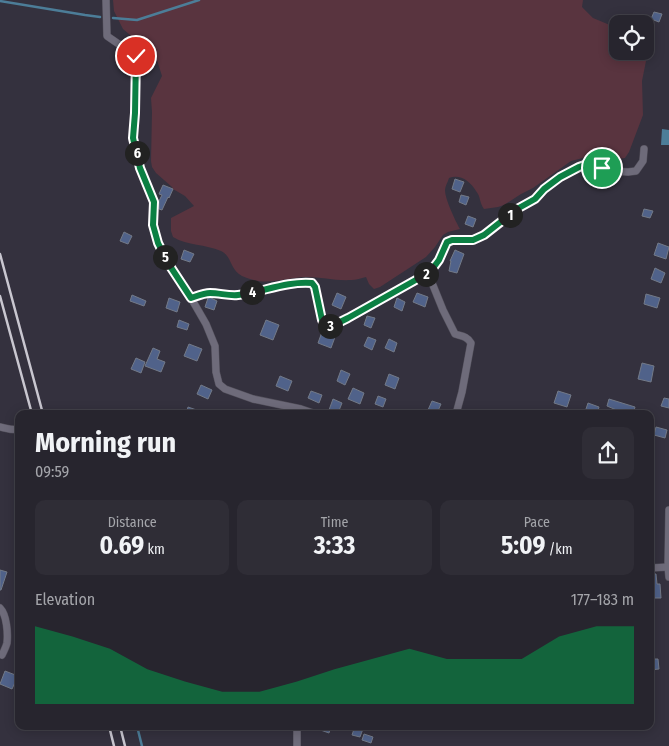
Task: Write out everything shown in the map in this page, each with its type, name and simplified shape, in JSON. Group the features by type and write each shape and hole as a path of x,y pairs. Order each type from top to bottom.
{"street":[{"path":"106,0 107,36 136,56 133,138 140,168 154,202 153,225 158,243 168,263 206,324 215,346 216,372 219,384 224,389 253,399 305,410"},
{"path":"191,298 208,293 228,296 287,284 312,283 315,287 322,320 325,324 332,326 428,273 439,260 447,242 452,240 473,240 484,235 517,209 535,199 544,189 560,177 590,163 612,171 636,171 643,161 644,149"},
{"path":"428,273 455,334 465,336 471,343 457,410"},
{"path":"0,427 15,430"},
{"path":"669,510 669,577"},
{"path":"654,568 668,567"},
{"path":"0,608 7,623 7,643 2,655"},
{"path":"297,746 298,730"}],"shaded area":[{"path":"113,0 583,0 582,7 593,18 609,25 609,60 646,60 642,81 643,115 625,158 591,156 571,161 533,188 498,207 484,209 478,193 468,181 457,177 449,178 445,194 460,229 443,235 426,257 380,287 374,289 366,277 355,280 306,277 258,281 238,273 225,253 173,237 171,218 194,206 185,196 173,189 152,167 151,98 162,76 156,57 123,29 114,11"}],"water":[{"path":"662,129 669,130 669,145 661,145"}],"building":[{"path":"654,12 662,14 659,22 654,20"},
{"path":"455,179 464,182 460,192 452,189"},
{"path":"163,185 173,189 162,210 159,209 159,201 162,195 159,194"},
{"path":"461,195 469,197 466,205 459,202"},
{"path":"644,209 653,211 650,218 642,216"},
{"path":"468,216 476,219 473,227 465,224"},
{"path":"124,232 132,236 128,244 120,241"},
{"path":"658,243 669,247 666,259 654,255"},
{"path":"184,250 194,254 190,262 181,259"},
{"path":"455,250 464,254 457,273 449,271 450,261"},
{"path":"655,268 665,273 661,283 651,279"},
{"path":"337,293 346,297 341,309 332,305"},
{"path":"417,293 428,297 425,307 413,302"},
{"path":"646,294 660,298 657,308 644,304"},
{"path":"132,295 146,301 144,306 130,301"},
{"path":"169,298 180,302 177,312 166,308"},
{"path":"208,298 217,301 214,310 205,307"},
{"path":"397,298 405,302 402,311 394,307"},
{"path":"367,316 375,318 371,328 364,325"},
{"path":"179,320 189,324 187,330 177,327"},
{"path":"266,320 279,325 273,340 260,335"},
{"path":"322,332 335,337 331,348 318,343"},
{"path":"368,337 376,340 372,350 364,346"},
{"path":"389,339 397,343 394,352 385,348"},
{"path":"189,344 202,349 197,361 184,356"},
{"path":"153,348 160,351 157,359 165,362 161,372 145,366"},
{"path":"136,358 145,362 141,373 131,369"},
{"path":"642,363 654,366 651,382 638,379"},
{"path":"341,370 350,374 345,385 337,381"},
{"path":"389,374 399,378 395,389 385,385"},
{"path":"280,376 292,381 288,391 276,386"},
{"path":"201,385 212,390 208,399 197,394"},
{"path":"353,388 364,393 360,404 348,399"},
{"path":"311,391 322,395 319,403 308,398"},
{"path":"558,391 571,395 567,407 554,403"},
{"path":"378,396 386,399 383,407 375,404"},
{"path":"664,398 669,399 669,408 661,406"},
{"path":"333,399 342,403 339,410 329,410"},
{"path":"609,399 635,407 634,410 616,410 607,406"},
{"path":"432,401 441,404 438,410 428,410"},
{"path":"588,403 599,407 598,410 586,410"},
{"path":"656,427 667,430 665,438 654,435"},
{"path":"0,570 7,572 1,590 0,590"},
{"path":"654,574 656,574 657,584 660,584 661,598 654,598"},
{"path":"654,659 658,659 659,669 654,670"},
{"path":"5,671 15,675 15,682 12,689 0,684"},
{"path":"354,730 363,730 360,737 352,735"},
{"path":"364,734 373,737 371,743 362,740"}],"waterway":[{"path":"113,18 137,20 199,0"},
{"path":"0,1 100,17"},
{"path":"138,730 142,746"}],"railway":[{"path":"0,254 42,410"},
{"path":"0,296 31,410"},
{"path":"110,730 114,746"},
{"path":"121,730 125,746"}],"route":[{"path":"136,56 133,138 140,168 154,202 153,225 158,243 168,263 191,298 208,293 228,296 287,284 312,283 315,287 322,320 325,324 332,326 430,272 443,254 447,242 452,240 473,240 484,235 517,209 535,199 544,189 560,177 579,167 590,163 602,168"}]}
